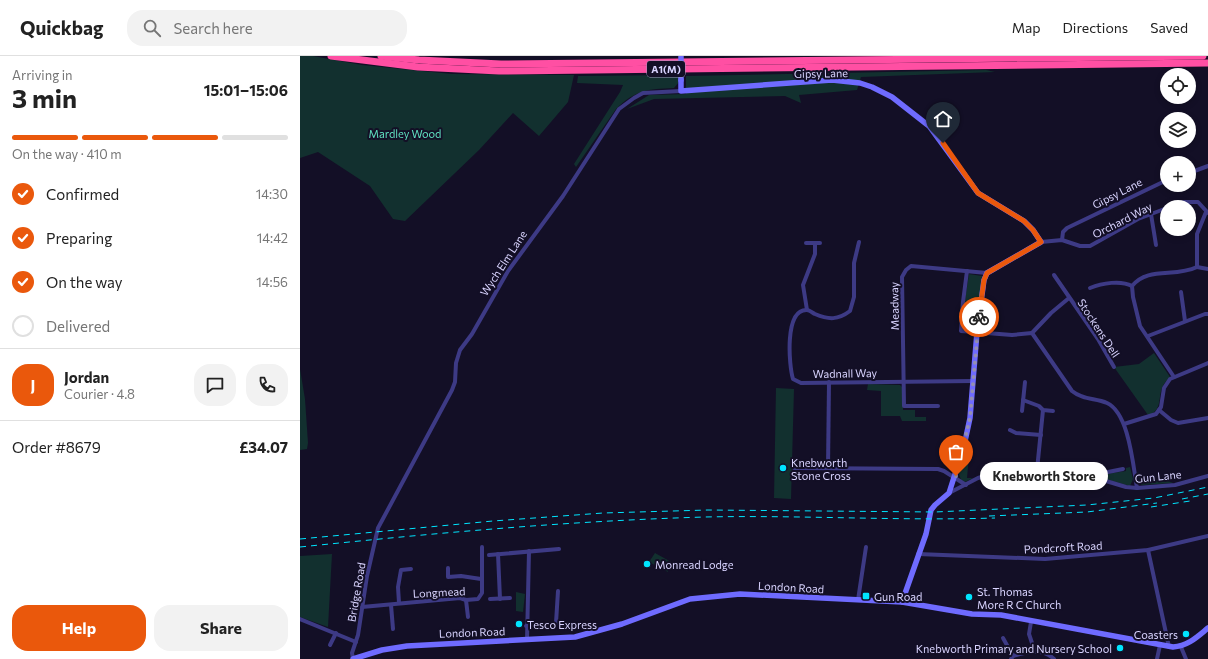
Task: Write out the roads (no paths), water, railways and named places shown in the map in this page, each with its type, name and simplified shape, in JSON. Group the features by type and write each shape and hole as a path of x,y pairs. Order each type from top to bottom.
{"highway":[{"name":"A1(M)","path":"330,56 418,67 499,71 1208,63"},
{"name":"A1(M)","path":"381,56 420,60 501,64 1203,56"}],"main road":[{"path":"681,56 682,91"},
{"name":"Gipsy Lane","path":"682,91 832,80 860,83 872,87 892,97 929,126 978,193 1024,221 1033,230 1041,242"},
{"path":"902,602 910,584 918,554 926,534 931,510 935,504 950,493 956,478 970,418 977,332 984,280 987,273 1041,242"},
{"name":"London Road","path":"353,659 393,648 418,645 575,637 600,632 677,603 706,597 740,594 902,602 972,614 1001,615 1031,622 1169,647 1181,646 1192,641 1208,628"}],"street":[{"name":"Wych Elm Lane","path":"378,528 452,390 460,350 472,334 508,270 563,196 619,109 644,93 682,91"},
{"path":"1196,170 1208,166"},
{"name":"Gipsy Lane","path":"1062,240 1063,232 1067,228 1160,183"},
{"path":"1196,202 1198,202 1207,213 1196,234 1197,267"},
{"name":"Orchard Way","path":"1062,240 1080,246 1090,246 1138,219 1160,211"},
{"path":"1151,214 1156,245"},
{"path":"1041,242 1062,240"},
{"path":"806,243 817,243 815,254 803,285 807,310 832,319 839,318 850,312 854,298 854,263 859,242"},
{"name":"Meadway","path":"904,382 902,277 906,270 911,266 967,270"},
{"path":"1132,286 1140,278 1147,275 1179,273 1197,267 1208,269"},
{"path":"987,273 967,270 961,331 1020,335 1032,333 1072,391 1082,397 1101,401 1112,406 1119,413 1124,424 1137,488"},
{"name":"Stockens Dell","path":"1054,275 1098,338 1114,367"},
{"path":"1090,288 1106,283 1126,284 1132,286"},
{"path":"1132,286 1140,326 1174,377"},
{"path":"1181,292 1185,321"},
{"name":"Stockens Dell","path":"1032,333 1051,313 1069,298"},
{"name":"Wadnall Way","path":"807,310 796,317 790,330 791,374 793,379 801,383 973,381"},
{"path":"1148,336 1185,321 1208,314"},
{"path":"1124,424 1149,417 1159,410 1164,388 1174,377 1208,362"},
{"path":"828,468 829,382"},
{"path":"904,382 904,406 938,406"},
{"path":"1022,411 1025,382"},
{"path":"1023,400 1039,406 1043,410 1053,411"},
{"path":"1036,480 1043,410"},
{"path":"1159,410 1171,420 1178,423 1208,418"},
{"path":"1010,430 1016,433 1040,435"},
{"path":"794,468 938,469 966,485"},
{"path":"1096,478 1098,474 1102,472 1123,469"},
{"name":"Gun Lane","path":"950,493 983,475 991,474 1060,485 1096,478 1126,487 1137,488 1175,485 1208,476"},
{"name":"Bridge Road","path":"353,659 352,653 356,642 378,528"},
{"name":"Pondcroft Road","path":"918,554 1045,559 1148,550 1208,536"},
{"path":"448,568 448,577 462,576 481,579 482,547"},
{"path":"858,600 866,547"},
{"path":"489,555 528,551 559,550"},
{"path":"1148,550 1169,647"},
{"path":"527,640 528,551"},
{"path":"498,554 500,599"},
{"name":"Longmead","path":"399,604 398,587 401,570 411,569"},
{"name":"Longmead","path":"362,607 460,598 466,600 476,600 482,593 481,579"},
{"path":"526,626 548,628 555,627 558,591"},
{"path":"490,599 510,598"},
{"path":"466,600 468,617"},
{"path":"391,604 393,629"},
{"path":"300,619 356,642"},
{"path":"1031,622 1029,634 1035,652"},
{"path":"330,645 336,633"},
{"path":"1003,638 1012,658 1035,652 1046,653 1054,659"},
{"path":"1157,659 1160,645"},
{"path":"1181,646 1186,659"}],"railway":[{"path":"300,539 493,521 603,513 708,510 935,512 1087,505 1154,498 1208,487"},
{"path":"1182,499 1208,494"},
{"path":"1151,507 1190,501"},
{"path":"989,516 1087,512 1157,503"},
{"path":"300,547 502,528 603,521 705,517 922,519 995,518"}],"place":[{"name":"Knebworth Stone Cross","path":"783,468"},
{"name":"Knebworth Store","path":"956,476"},
{"name":"Monread Lodge","path":"647,564"},
{"name":"Gun Road","path":"866,596"},
{"name":"St. Thomas More R C Church","path":"969,597"},
{"name":"Tesco Express","path":"519,624"},
{"name":"Coasters","path":"1186,634"},
{"name":"Knebworth Primary and Nursery School","path":"1120,648"}],"park label":[{"name":"Mardley Wood","path":"405,133"}]}
